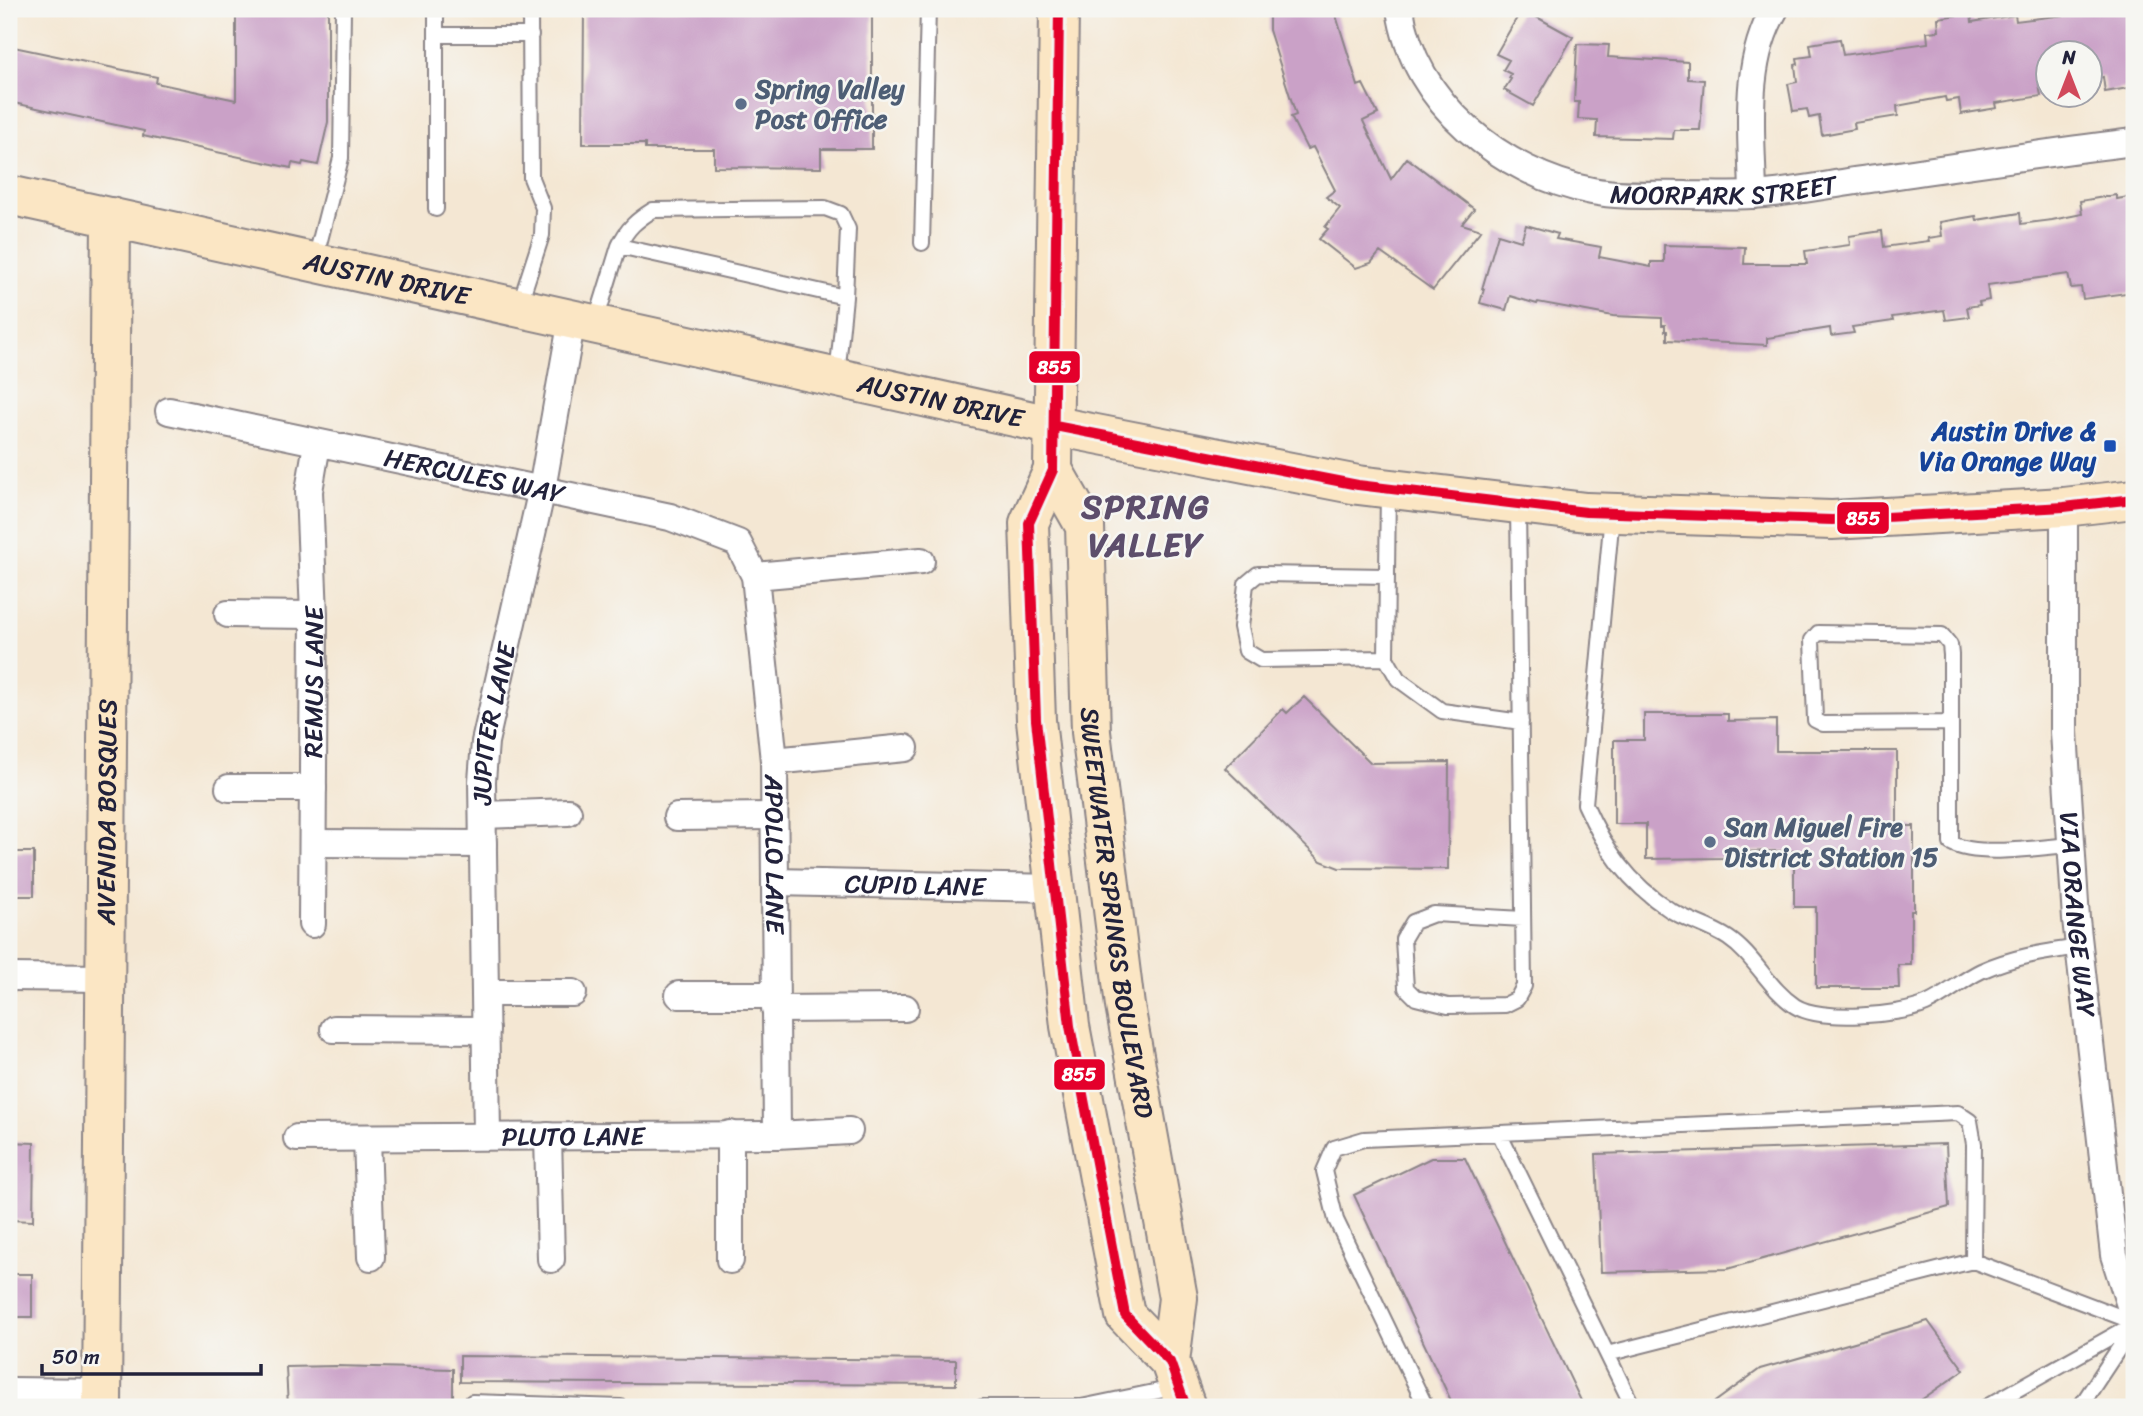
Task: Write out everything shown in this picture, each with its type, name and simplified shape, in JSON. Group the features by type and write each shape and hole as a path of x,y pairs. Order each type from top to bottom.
{"main road":[{"name":"SWEETWATER SPRINGS BOULEVARD","path":"1059,9 1053,470 1029,523 1036,720 1070,1026 1125,1315 1178,1385"},
{"name":"AUSTIN DRIVE","path":"9,195 1055,426 1358,485 1612,513 1832,520 2064,507 2134,499"},
{"name":"AVENIDA BOSQUES","path":"102,1400 111,217"},
{"name":"SWEETWATER SPRINGS BOULEVARD","path":"1053,470 1085,526 1091,732 1125,1006 1178,1298 1178,1385"},
{"path":"1055,888 1078,888 1087,909 1094,963 1125,1006"}],"street":[{"name":"MOORPARK STREET","path":"1401,9 1403,30 1427,81 1462,124 1507,159 1534,173 1562,184 1592,191 1623,194 1753,195 2134,142"},
{"path":"1753,195 1751,88 1763,28 1775,9"},
{"name":"JUPITER LANE","path":"487,1136 483,844 485,742 583,321"},
{"name":"HERCULES WAY","path":"169,411 670,517 738,543 755,576"},
{"name":"REMUS LANE","path":"312,924 314,615 309,491 317,444"},
{"name":"VIA ORANGE WAY","path":"2064,507 2064,732 2079,947 2114,1255 2134,1322"},
{"path":"755,576 921,561"},
{"name":"APOLLO LANE","path":"755,576 774,761 777,1135"},
{"path":"228,614 314,615"},
{"path":"774,761 905,748"},
{"path":"229,788 313,788"},
{"path":"483,815 568,812"},
{"path":"677,817 774,816"},
{"path":"313,843 483,844"},
{"name":"CUPID LANE","path":"775,882 1055,888"},
{"path":"9,977 104,978"},
{"path":"485,993 573,993"},
{"path":"679,995 905,1008"},
{"path":"334,1029 486,1030"},
{"name":"PLUTO LANE","path":"297,1138 777,1135 849,1131"},
{"path":"730,1134 730,1260"},
{"path":"548,1136 551,1259"},
{"path":"367,1138 371,1257"},
{"path":"9,1391 102,1400"}],"lane":[{"path":"315,262 341,158 343,9"},
{"path":"436,9 436,209"},
{"path":"518,307 542,235 543,208 531,177 530,9"},
{"path":"922,243 928,9"},
{"path":"436,35 531,35"},
{"path":"583,321 625,233 635,221 653,209 825,208 841,214 848,229 837,377"},
{"path":"619,246 845,297"},
{"path":"1388,489 1386,658 1398,679 1442,711 1521,722"},
{"path":"1518,504 1524,986 1517,999 1505,1005 1448,1006 1416,998 1406,988 1403,939 1413,922 1434,914 1523,919"},
{"path":"1612,513 1585,804 1602,841 1637,885 1671,911 1726,937 1747,952 1779,993 1797,1007 1825,1014 1873,1016 1925,1005 1980,972 2024,956 2079,947"},
{"path":"1386,658 1261,660 1246,651 1241,627 1246,584 1258,574 1387,576"},
{"path":"1951,723 1823,724 1815,720 1812,640 1818,633 1942,635 1950,645 1951,655 1951,723 1951,843 1961,848 1983,851 2071,845"},
{"path":"1426,1407 1336,1220 1324,1171 1334,1148 1364,1139 1958,1114 1970,1121 1974,1143 1973,1261"},
{"path":"1499,1133 1633,1407"},
{"path":"1607,1354 1973,1261 2134,1322"},
{"path":"1986,1407 2134,1322"},
{"path":"2080,1407 2134,1322"},
{"path":"982,1407 1080,1406 1178,1385"},
{"path":"472,1402 621,1407"}],"building":[{"path":"236,9 328,9 328,122 318,165 292,163 291,168 143,136 144,131 9,102 9,46 157,77 156,83 236,100"},
{"path":"584,9 872,9 872,149 821,149 821,168 714,167 714,149 645,149 645,144 583,144"},
{"path":"1269,9 1334,9 1358,86 1363,84 1378,114 1363,121 1391,179 1407,158 1474,209 1462,224 1481,230 1433,290 1380,252 1371,263 1356,268 1319,239 1340,208 1326,197 1335,190 1313,147 1307,149 1291,117 1296,115 1269,30"},
{"path":"1522,9 1573,37 1533,106 1504,90 1511,79 1511,74 1503,70 1509,60 1496,54"},
{"path":"2073,9 2129,9 2134,42 2134,87 2105,92 2104,38 2035,38 2035,97 1996,103 1997,108 1961,114 1959,99 1946,101 1945,97 1897,106 1898,116 1854,123 1855,129 1822,135 1819,116 1809,118 1807,109 1793,111 1788,84 1797,82 1797,58 1812,56 1810,44 1840,39 1843,55 1928,43 1927,32 1939,31 1938,18 1971,13 1972,22 2015,15 2016,21 2074,14"},
{"path":"1577,44 1609,45 1608,57 1688,62 1688,79 1704,80 1700,130 1674,130 1673,139 1596,137 1597,120 1578,119 1579,102 1574,102"},
{"path":"2116,195 2117,199 2134,196 2134,292 2083,299 2081,287 2071,288 2068,274 1987,285 1989,300 1967,307 1969,317 1946,320 1944,310 1892,317 1893,321 1852,327 1854,333 1831,336 1830,328 1767,338 1767,345 1667,340 1662,318 1613,316 1538,302 1537,304 1510,296 1506,310 1480,303 1498,234 1521,241 1526,225 1558,234 1556,239 1601,247 1599,257 1651,267 1651,262 1664,262 1664,245 1745,247 1744,264 1807,264 1805,251 1850,245 1849,236 1882,231 1884,247 1929,241 1928,238 1942,236 1940,222 1976,216 1977,220 2020,213 2021,224 2052,220 2082,214 2080,201"},
{"path":"1304,697 1371,763 1449,762 1448,869 1339,868 1321,861 1225,768 1283,709 1287,713"},
{"name":"San Miguel Fire District Station 15","path":"1644,714 1728,714 1728,721 1776,720 1776,751 1897,751 1897,826 1914,826 1911,965 1898,965 1899,988 1816,988 1816,907 1794,907 1794,851 1725,852 1725,858 1646,859 1646,824 1614,824 1614,740 1644,740"},
{"path":"9,852 34,852 34,896 9,896"},
{"path":"9,1142 34,1143 33,1221 9,1220"},
{"path":"1946,1144 1949,1207 1727,1269 1601,1272 1596,1154"},
{"path":"1431,1158 1465,1158 1584,1407 1454,1407 1354,1195"},
{"path":"9,1274 32,1274 32,1317 9,1317"},
{"path":"1928,1321 1964,1370 1911,1407 1708,1407 1760,1369"},
{"path":"460,1356 956,1360 956,1385 460,1382"},
{"path":"286,1367 453,1369 453,1407 288,1407"}],"transit line":[{"name":"855","path":"1059,9 1053,470 1029,523 1036,720 1070,1026 1125,1315 1170,1362 1186,1407"},
{"name":"855","path":"1055,426 1358,485 1586,512 1832,520 2064,507 2134,499"}],"place":[{"name":"Spring Valley Post Office","path":"741,104"},
{"name":"Austin Drive & Via Orange Way","path":"2110,446"},
{"name":"San Miguel Fire District Station 15","path":"1710,842"}],"district":[{"name":"SPRING VALLEY","path":"1146,525"}]}
